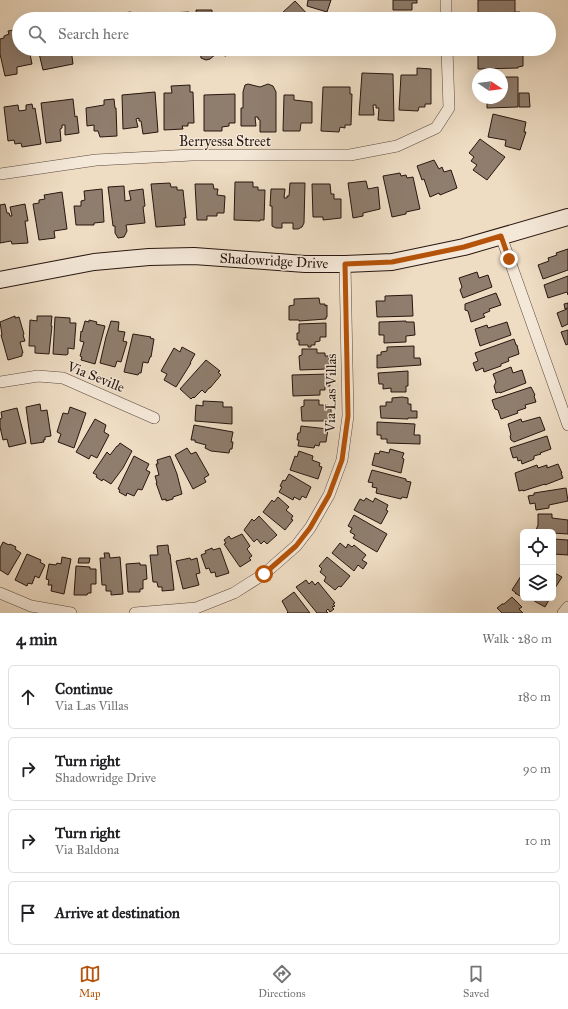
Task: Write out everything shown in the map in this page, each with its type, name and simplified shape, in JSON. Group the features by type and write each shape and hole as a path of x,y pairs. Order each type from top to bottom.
{"street":[{"path":"446,0 446,12"},
{"name":"Berryessa Street","path":"0,174 96,160 192,155 350,155 397,146 436,128 449,108 447,56"},
{"name":"Shadowridge Drive","path":"0,280 94,262 149,257 194,256 305,264 392,262 464,247 568,217"},
{"path":"501,236 568,425"},
{"name":"Via Las Villas","path":"135,613 196,608 234,594 264,574 296,546 310,528 329,495 342,460 348,416 345,264"},
{"name":"Via Seville","path":"0,382 38,376 63,378 154,418"},
{"path":"0,593 31,606 71,613"},
{"path":"563,613 568,607"}],"building":[{"path":"308,0 331,0 327,12 307,6"},
{"path":"393,0 417,0 417,3 412,3 412,10 393,10"},
{"path":"478,0 515,0 515,12 478,12"},
{"path":"295,1 305,12 283,12"},
{"path":"196,10 212,10 212,12 196,12"},
{"path":"12,30 12,56 30,56 32,64 17,67 17,74 5,76 0,54 0,39 9,34 8,31"},
{"path":"40,56 72,56 73,64 43,70"},
{"path":"201,56 214,56 206,60 201,58"},
{"path":"478,56 523,56 523,66 518,68 478,68"},
{"path":"417,68 431,69 431,104 425,104 425,107 419,107 418,111 399,110 401,75 417,75"},
{"path":"362,73 393,74 394,121 378,120 379,108 376,108 376,105 373,105 374,115 359,115"},
{"path":"508,77 518,77 518,107 487,108 487,104 508,104"},
{"path":"248,84 260,87 268,84 273,86 276,92 276,132 260,132 260,120 258,117 255,117 256,126 241,126 243,92 245,85"},
{"path":"190,85 190,92 193,92 194,123 188,123 188,126 182,126 183,129 164,130 164,93 172,93 171,86"},
{"path":"323,87 350,87 350,94 352,94 351,125 345,125 345,128 340,127 339,132 321,131"},
{"path":"155,92 158,132 143,134 141,121 139,121 139,118 136,119 138,127 123,129 122,95"},
{"path":"519,93 529,93 530,107 519,107"},
{"path":"235,94 235,123 229,123 229,126 222,127 222,131 204,131 204,95"},
{"path":"284,95 294,95 294,100 312,102 312,123 301,123 300,131 283,131"},
{"path":"73,99 79,133 65,135 65,125 62,125 62,128 60,129 61,141 46,143 41,103"},
{"path":"114,99 116,108 117,136 100,137 98,131 94,131 94,125 87,126 86,108 104,105 104,100"},
{"path":"32,104 33,109 35,108 41,144 22,147 21,143 15,144 14,140 8,141 4,107 18,105 19,111 26,110 26,105"},
{"path":"493,114 526,122 524,132 526,132 520,150 505,146 506,140 488,137"},
{"path":"480,139 505,157 487,180 473,170 477,165 471,161 474,157 469,153"},
{"path":"434,160 439,169 442,167 444,172 451,170 457,188 440,195 439,193 430,197 424,179 422,180 417,166"},
{"path":"400,173 401,176 406,175 407,178 413,177 420,209 392,217 383,176"},
{"path":"366,181 368,189 378,187 380,209 363,213 363,216 353,218 348,183"},
{"path":"235,182 253,182 253,187 258,187 258,190 265,190 264,220 234,220"},
{"path":"170,183 171,187 177,187 177,190 183,190 186,218 184,218 185,225 156,227 151,184"},
{"path":"290,183 305,183 304,223 302,227 298,229 293,229 293,223 282,223 282,228 276,228 272,226 272,206 270,206 271,189 285,189 284,198 287,198 287,196 289,196"},
{"path":"195,184 213,184 214,189 218,189 217,195 225,196 224,213 217,213 217,216 207,216 207,220 197,220"},
{"path":"312,184 330,184 331,194 334,194 334,199 341,199 341,218 323,220 323,217 313,217"},
{"path":"124,186 125,201 131,200 129,191 143,189 145,223 126,225 127,231 124,237 118,238 115,233 115,226 113,226 108,187"},
{"path":"102,189 104,222 94,223 94,225 76,225 74,206 81,206 81,201 85,200 84,191"},
{"path":"62,192 67,229 54,231 55,238 39,240 33,204 39,203 39,200 45,199 44,195"},
{"path":"5,204 7,213 12,216 10,207 25,204 28,221 25,221 28,243 12,244 11,241 0,243 0,205"},
{"path":"568,249 568,270 543,279 538,265 549,261 548,258 557,255 556,253"},
{"path":"477,272 479,278 488,275 492,287 463,298 460,290 462,287 459,278"},
{"path":"568,276 568,295 567,292 548,298 544,285"},
{"path":"496,293 501,305 489,309 490,311 483,314 485,317 471,322 468,311 465,310 465,304"},
{"path":"412,295 413,316 377,317 376,301 385,301 385,296"},
{"path":"319,298 320,304 325,304 325,306 327,305 326,319 299,321 289,320 289,306 294,305 294,299"},
{"path":"568,303 568,324 562,327 557,313 567,309 565,309 564,304"},
{"path":"15,316 15,318 19,317 25,341 20,342 23,353 22,356 8,360 1,335 0,322"},
{"path":"37,316 52,316 49,354 35,353 35,346 29,346 30,320 37,321"},
{"path":"55,317 70,318 70,323 76,323 74,349 68,348 68,354 66,355 53,354"},
{"path":"89,320 97,322 96,324 105,326 95,364 81,360 82,357 80,356 84,342 80,341 81,331 82,332 85,321 89,322"},
{"path":"111,321 119,322 118,331 125,332 123,341 127,342 121,362 117,361 115,367 100,363"},
{"path":"379,322 414,322 415,335 406,336 406,342 384,343 384,335 379,335"},
{"path":"507,322 511,335 480,346 475,329 487,325 488,328"},
{"path":"326,323 326,337 320,337 320,341 315,342 315,345 311,345 311,347 308,347 308,345 299,345 297,333 299,333 299,324"},
{"path":"568,330 568,344 566,345 561,332"},
{"path":"133,334 151,337 150,338 154,339 151,357 148,363 143,362 141,373 138,375 124,372"},
{"path":"514,339 519,354 508,358 509,361 501,364 501,366 484,372 483,368 476,371 473,363 478,361 475,353"},
{"path":"414,346 414,358 420,358 421,365 377,368 377,355 381,355 381,352 387,351 387,347"},
{"path":"182,347 195,354 176,387 164,380 167,374 161,371 174,348 180,352"},
{"path":"302,349 317,349 317,353 325,353 325,356 329,356 329,369 300,370 299,356 302,355"},
{"path":"206,360 220,371 218,372 221,375 205,393 202,390 191,399 180,389"},
{"path":"511,367 513,373 522,370 526,383 500,393 496,393 494,386 496,382 493,374"},
{"path":"408,371 408,386 406,386 406,392 391,392 391,388 383,389 383,384 379,384 378,373"},
{"path":"329,374 330,386 325,386 325,390 320,390 320,395 293,396 292,375"},
{"path":"531,387 535,395 536,402 525,405 526,408 517,411 518,413 501,419 492,400"},
{"path":"392,398 408,398 408,404 411,404 411,411 417,411 417,418 381,418 380,406 386,406 386,402 392,402"},
{"path":"304,400 319,400 319,405 328,405 328,409 331,409 331,421 302,421 301,407 304,406"},
{"path":"203,401 223,402 223,407 232,407 232,424 195,421 196,405 203,406"},
{"path":"40,404 41,411 47,410 51,436 45,437 45,440 43,440 44,442 31,444 26,407"},
{"path":"70,407 86,413 74,448 58,442 61,434 57,432 63,413 68,414"},
{"path":"17,408 26,443 9,447 7,439 3,440 0,427 0,419 2,418 1,412"},
{"path":"540,417 545,430 514,442 511,440 508,424 521,419 522,422"},
{"path":"95,419 106,425 104,432 109,435 97,458 91,455 89,459 76,452"},
{"path":"377,422 415,424 414,435 420,435 420,444 387,443 387,439 381,439 381,435 377,435"},
{"path":"194,425 233,432 231,442 233,442 232,449 230,449 229,453 211,451 205,448 206,445 195,442 195,440 191,440"},
{"path":"301,426 328,429 326,442 320,442 319,446 315,445 314,448 298,446 298,433 300,433"},
{"path":"547,436 551,449 534,456 534,459 522,464 521,460 518,461 517,457 513,458 510,448"},
{"path":"120,443 132,451 123,468 111,484 103,479 102,481 93,473 107,452 110,455"},
{"path":"187,448 191,454 196,452 209,475 204,478 206,482 193,489 175,455"},
{"path":"390,449 404,453 402,458 404,459 401,473 372,465 375,453 379,454 380,451 389,453"},
{"path":"299,451 313,456 312,460 320,463 319,466 322,467 318,479 290,470 295,456 297,457"},
{"path":"134,456 149,464 146,470 150,472 142,490 138,489 134,496 127,493 126,496 119,492 120,490 118,489"},
{"path":"170,456 177,474 182,494 166,501 166,499 162,500 156,483 155,476 159,475 156,464 158,464 157,460"},
{"path":"558,464 563,478 545,485 519,491 515,473 537,465 538,468 547,465 547,468"},
{"path":"372,470 406,479 406,481 411,482 407,498 402,497 401,499 376,493 377,488 372,487 373,483 368,482"},
{"path":"289,474 311,487 306,498 302,496 300,500 294,497 293,500 279,492 282,487 280,486 283,480 285,481"},
{"path":"566,488 568,501 549,505 549,508 536,510 535,503 530,504 528,496 534,495 534,493"},
{"path":"278,497 289,507 286,510 293,516 291,519 293,520 285,530 263,512 272,500 274,502"},
{"path":"366,498 373,502 375,498 388,505 386,510 388,511 381,524 354,510 360,499 364,501"},
{"path":"538,514 552,514 552,518 568,520 568,534 556,533 556,529 536,529"},
{"path":"354,515 387,534 377,552 353,538 355,535 350,532 352,528 348,526"},
{"path":"259,516 277,535 267,544 264,541 261,544 257,539 254,542 244,530 252,519 254,521"},
{"path":"242,534 250,546 247,549 252,556 249,558 251,560 240,567 224,544 226,543 224,540 229,536 231,539"},
{"path":"556,539 568,540 568,555 556,554"},
{"path":"3,542 16,547 15,549 21,553 8,575 0,570 0,548"},
{"path":"340,543 346,548 348,544 352,547 354,545 366,555 362,560 367,563 363,569 358,565 354,571 332,553"},
{"path":"168,545 174,590 162,591 162,587 158,587 157,582 153,582 150,555 158,555 157,546"},
{"path":"212,548 213,550 220,548 229,573 216,577 215,572 211,573 209,568 206,569 201,555 206,553 205,551"},
{"path":"104,553 109,553 110,558 120,557 123,594 111,595 111,591 106,591 106,585 102,585 100,558 105,558"},
{"path":"27,554 41,560 40,562 45,565 39,578 35,576 32,584 28,583 27,586 15,580"},
{"path":"62,557 71,559 64,594 51,591 52,585 48,585 49,580 46,579 49,564 61,564"},
{"path":"327,557 350,576 341,587 339,586 335,590 324,581 326,577 320,572 322,569 319,566"},
{"path":"79,558 90,558 89,563 78,563"},
{"path":"190,558 191,560 197,558 200,573 196,574 199,585 183,589 176,561"},
{"path":"140,563 140,565 146,565 147,579 143,580 143,589 140,589 140,592 128,592 126,564"},
{"path":"76,566 96,569 96,584 91,584 91,593 88,593 87,595 74,595"},
{"path":"556,574 562,577 556,586"},
{"path":"520,578 520,596 512,590"},
{"path":"306,580 309,584 312,581 315,585 318,582 335,603 333,604 335,606 332,607 334,609 330,612 328,609 326,611 328,613 317,613 296,587"},
{"path":"294,592 310,613 287,613 288,612 282,601"},
{"path":"512,597 522,607 519,609 523,613 502,613 497,608"},
{"path":"534,601 548,601 545,607"}],"route":[{"path":"264,574 296,546 310,528 329,495 342,460 348,416 345,264 392,262 464,247 501,236 509,259"}]}
